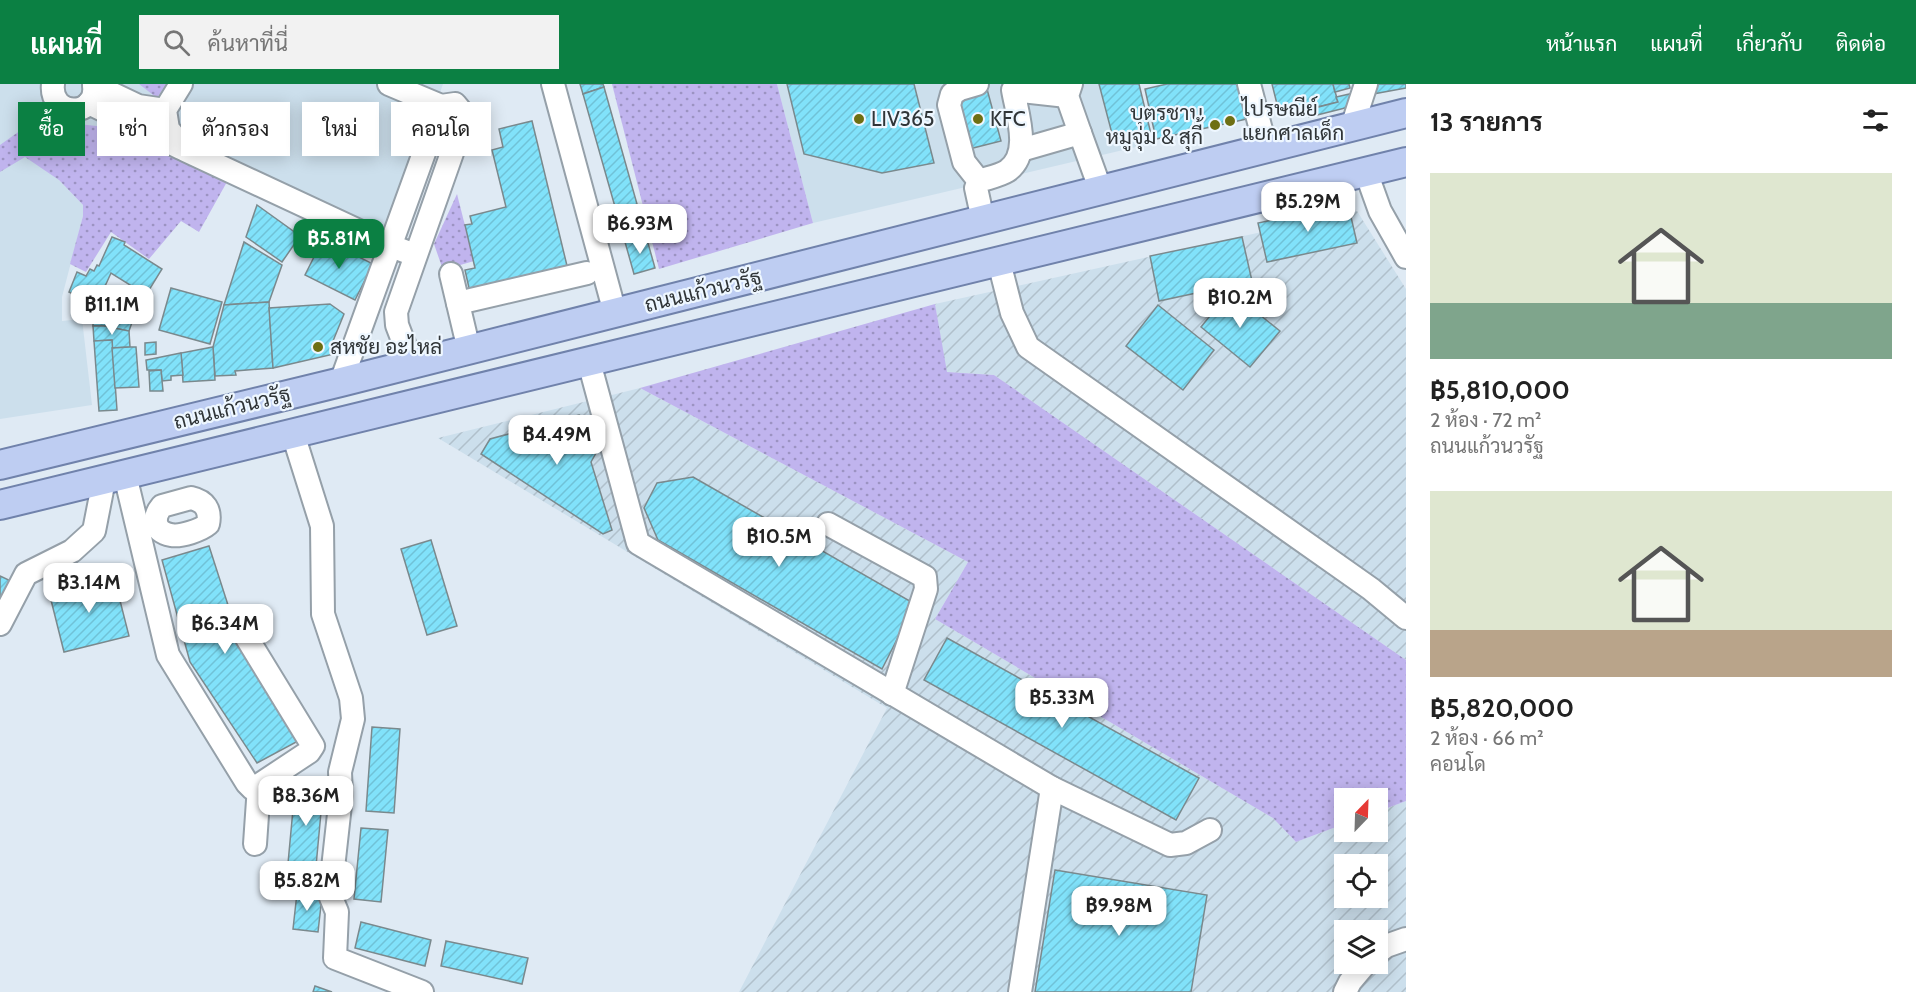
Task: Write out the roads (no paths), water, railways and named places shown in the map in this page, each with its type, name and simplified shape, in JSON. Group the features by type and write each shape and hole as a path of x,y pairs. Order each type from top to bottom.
{"main road":[{"name":"ถนนแก้วนวรัฐ","path":"0,465 469,350 1406,114"},
{"name":"ถนนแก้วนวรัฐ","path":"0,506 1406,162"},
{"path":"983,220 999,262"},
{"path":"0,456 30,458"},
{"path":"0,517 45,495"}],"street":[{"path":"53,84 52,92 56,101 64,108 74,110 84,108 92,91"},
{"path":"169,104 181,84"},
{"path":"389,84 450,98 465,116 398,305 396,319 412,364"},
{"path":"553,84 615,313"},
{"path":"977,84 952,94 950,105 964,162 979,181"},
{"path":"1249,84 1266,149"},
{"path":"1352,127 1366,84"},
{"path":"983,220 976,188 979,181 1007,171 1018,158 1022,141 1012,87 1057,96 1069,90 1080,133 1101,191"},
{"path":"92,91 126,102"},
{"path":"92,91 181,148"},
{"path":"340,382 450,98"},
{"path":"169,130 181,146"},
{"path":"1020,150 1080,133"},
{"path":"197,156 415,255"},
{"path":"1366,172 1380,211 1406,257"},
{"path":"999,262 1012,313 1028,347 1371,590 1406,618"},
{"path":"458,303 587,273"},
{"path":"451,274 469,350"},
{"path":"589,362 638,543 1052,788 1170,845 1186,843 1210,830"},
{"path":"293,434 322,526 323,614 351,698 353,719 340,772 341,796 330,895 336,912 335,958 412,990"},
{"path":"114,478 146,524 168,655 253,789 309,752 313,746 242,630"},
{"path":"0,624 26,573 72,551 94,531 114,478"},
{"path":"828,524 925,577 926,590 892,694"},
{"path":"255,843 259,786"},
{"path":"1020,992 1052,788"},
{"path":"1388,945 1406,939"},
{"path":"1345,992 1357,974"}],"place":[{"name":"LIV365","path":"859,119"},
{"name":"KFC","path":"978,119"},
{"name":"ไปรษณีย์ แยกศาลเด็ก","path":"1230,121"},
{"name":"บุตรชาบู หมูจุ่ม & สุกี้","path":"1215,125"},
{"name":"สหชัย อะไหล่","path":"318,347"}]}
